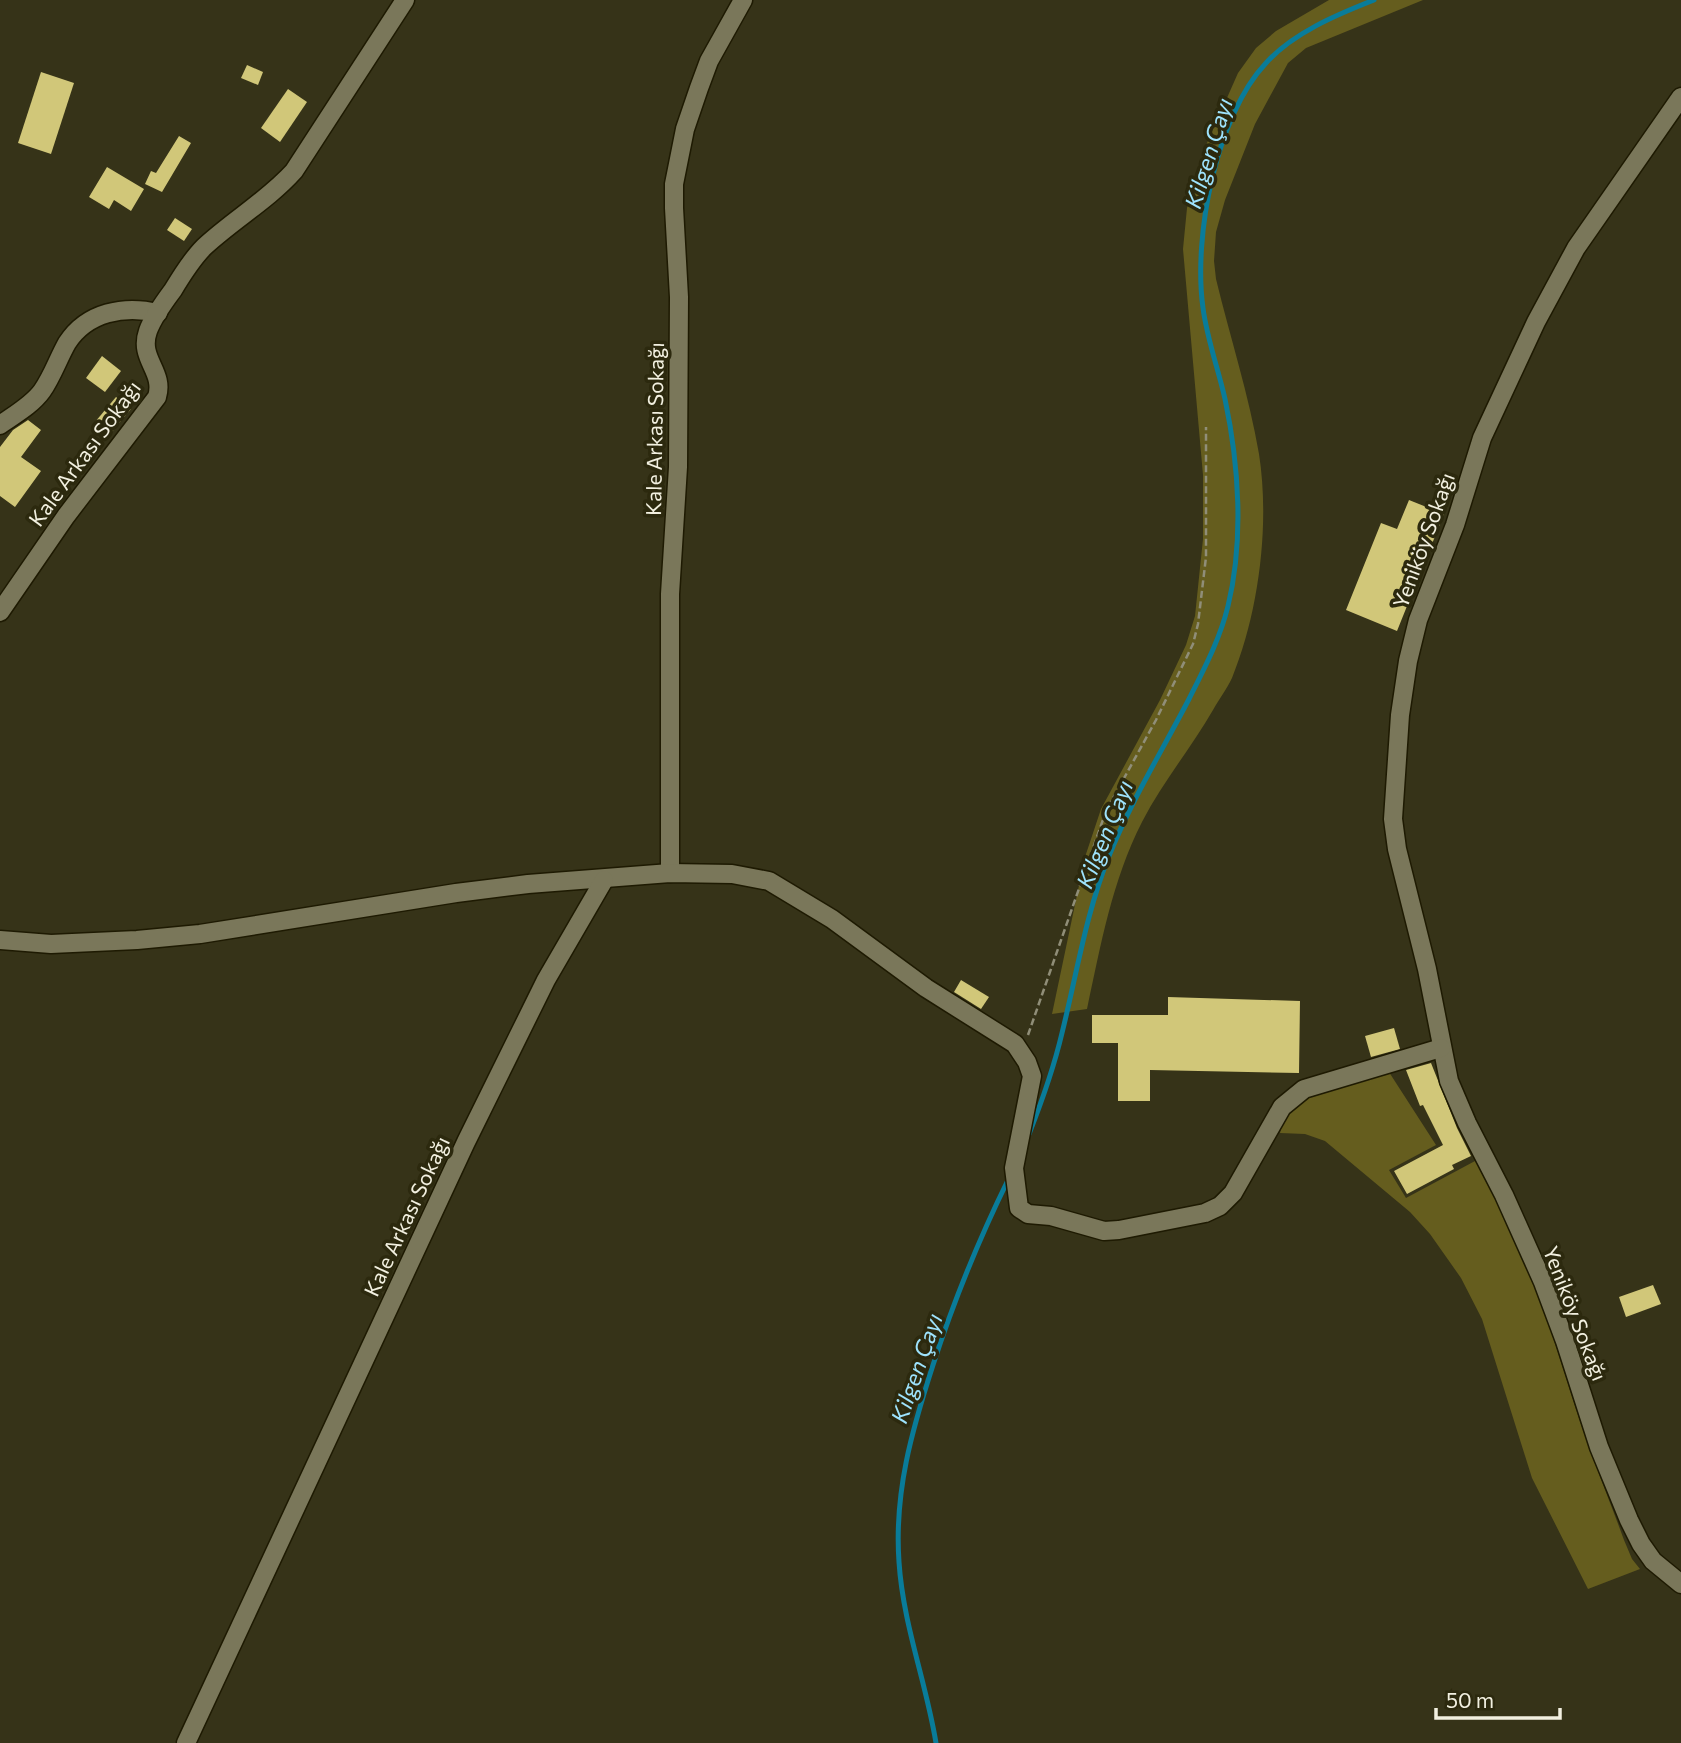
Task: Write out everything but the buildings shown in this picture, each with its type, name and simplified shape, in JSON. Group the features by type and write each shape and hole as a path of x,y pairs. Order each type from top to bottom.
{"street":[{"name":"Kale Arkası Sokağı","path":"0,612 66,516 157,397 160,387 158,377 145,350 148,331 158,313 203,248 281,185 294,171 405,0"},
{"name":"Kale Arkası Sokağı","path":"670,873 670,594 678,467 680,297 674,184 685,130 702,79 724,30 743,0"},
{"name":"Yeniköy Sokağı","path":"1681,97 1576,248 1536,322 1482,438 1455,525 1418,620 1411,647 1400,715 1393,819 1401,869 1427,969 1441,1048 1450,1081 1467,1123 1504,1195 1543,1282 1599,1447 1629,1520 1653,1561 1681,1584"},
{"path":"0,425 41,392 69,341 88,322 116,310 158,313"},
{"path":"0,940 89,944 200,934 456,893 528,884 670,873 732,874 769,881 832,919 926,988 1003,1036 1022,1052 1032,1076 1014,1168 1019,1208 1028,1214 1052,1216 1090,1229 1119,1230 1205,1213 1220,1206 1233,1193 1247,1171 1282,1107 1304,1090 1441,1048"},
{"name":"Kale Arkası Sokağı","path":"186,1743 513,1045 576,926 604,880"}],"path":[{"path":"1022,1052 1106,811 1161,710 1193,643 1200,613 1206,557 1206,427"}],"shaded area":[{"path":"1329,0 1423,0 1306,48 1288,63 1255,124 1225,200 1216,232 1216,279 1245,388 1262,481 1262,538 1255,597 1249,625 1230,682 1158,793 1132,844 1108,913 1087,1009 1052,1014 1085,857 1101,809 1160,700 1186,645 1195,616 1203,539 1203,475 1183,249 1187,208 1194,179 1238,73 1256,48 1276,31"},
{"path":"1387,1069 1436,1145 1389,1170 1406,1198 1475,1161 1508,1220 1534,1282 1593,1458 1632,1559 1640,1569 1588,1589 1532,1478 1482,1319 1461,1278 1430,1234 1410,1212 1325,1141 1305,1134 1280,1133 1284,1115 1293,1102"}],"waterway":[{"name":"Kilgen Çayı","path":"1029,1134 1055,1058 1088,921 1109,856 1147,776 1211,654 1225,618 1233,581 1238,529 1234,450 1225,399 1205,320 1201,279 1205,213 1221,145 1249,86 1277,52 1316,26 1374,0"},
{"name":"Kilgen Çayı","path":"936,1743 901,1585 898,1536 902,1486 918,1413 941,1341 987,1224 1009,1178"}]}
